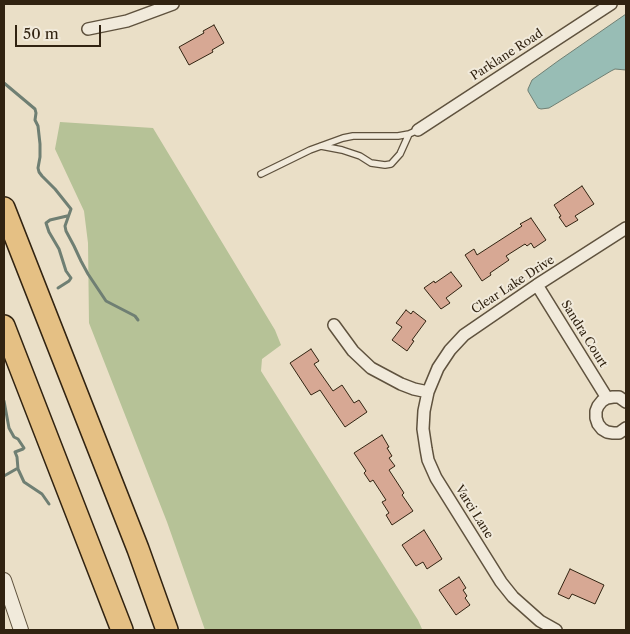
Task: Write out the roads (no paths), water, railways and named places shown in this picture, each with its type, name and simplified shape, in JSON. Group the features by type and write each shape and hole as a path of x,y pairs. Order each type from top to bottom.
{"highway":[{"path":"4,208 138,549 167,630"},
{"path":"4,326 122,630"}],"street":[{"path":"88,29 127,21 173,4"},
{"name":"Parklane Road","path":"413,132 611,4"},
{"name":"Clear Lake Drive","path":"430,387 443,358 464,335 626,228"},
{"name":"Sandra Court","path":"537,285 608,398"},
{"path":"334,325 353,351 371,368 414,389 430,387"},
{"name":"Varci Lane","path":"430,387 424,411 424,439 428,460 436,478 512,597 540,621 556,630"},
{"path":"626,402 619,397 613,396 602,401 596,412 598,424 607,432 619,433 626,428"},
{"path":"4,580 21,630"}],"lane":[{"path":"261,174 321,146 343,138 353,136 398,136 413,132"},
{"path":"321,146 342,150 360,156 371,163 385,165 391,164 400,154 413,132"}],"water":[{"path":"626,14 626,70 615,69 549,108 538,108 528,91 532,80"}],"waterway":[{"path":"4,83 35,109 35,120 38,126 40,144 39,172 71,209 65,226 66,231 88,274 106,301 135,316 138,320"},
{"path":"58,288 71,278 66,271 59,249 46,223 50,220 67,216"},
{"path":"4,401 9,428 24,448 15,452 18,469 24,482 42,494 49,504"},
{"path":"4,476 18,468"}]}
